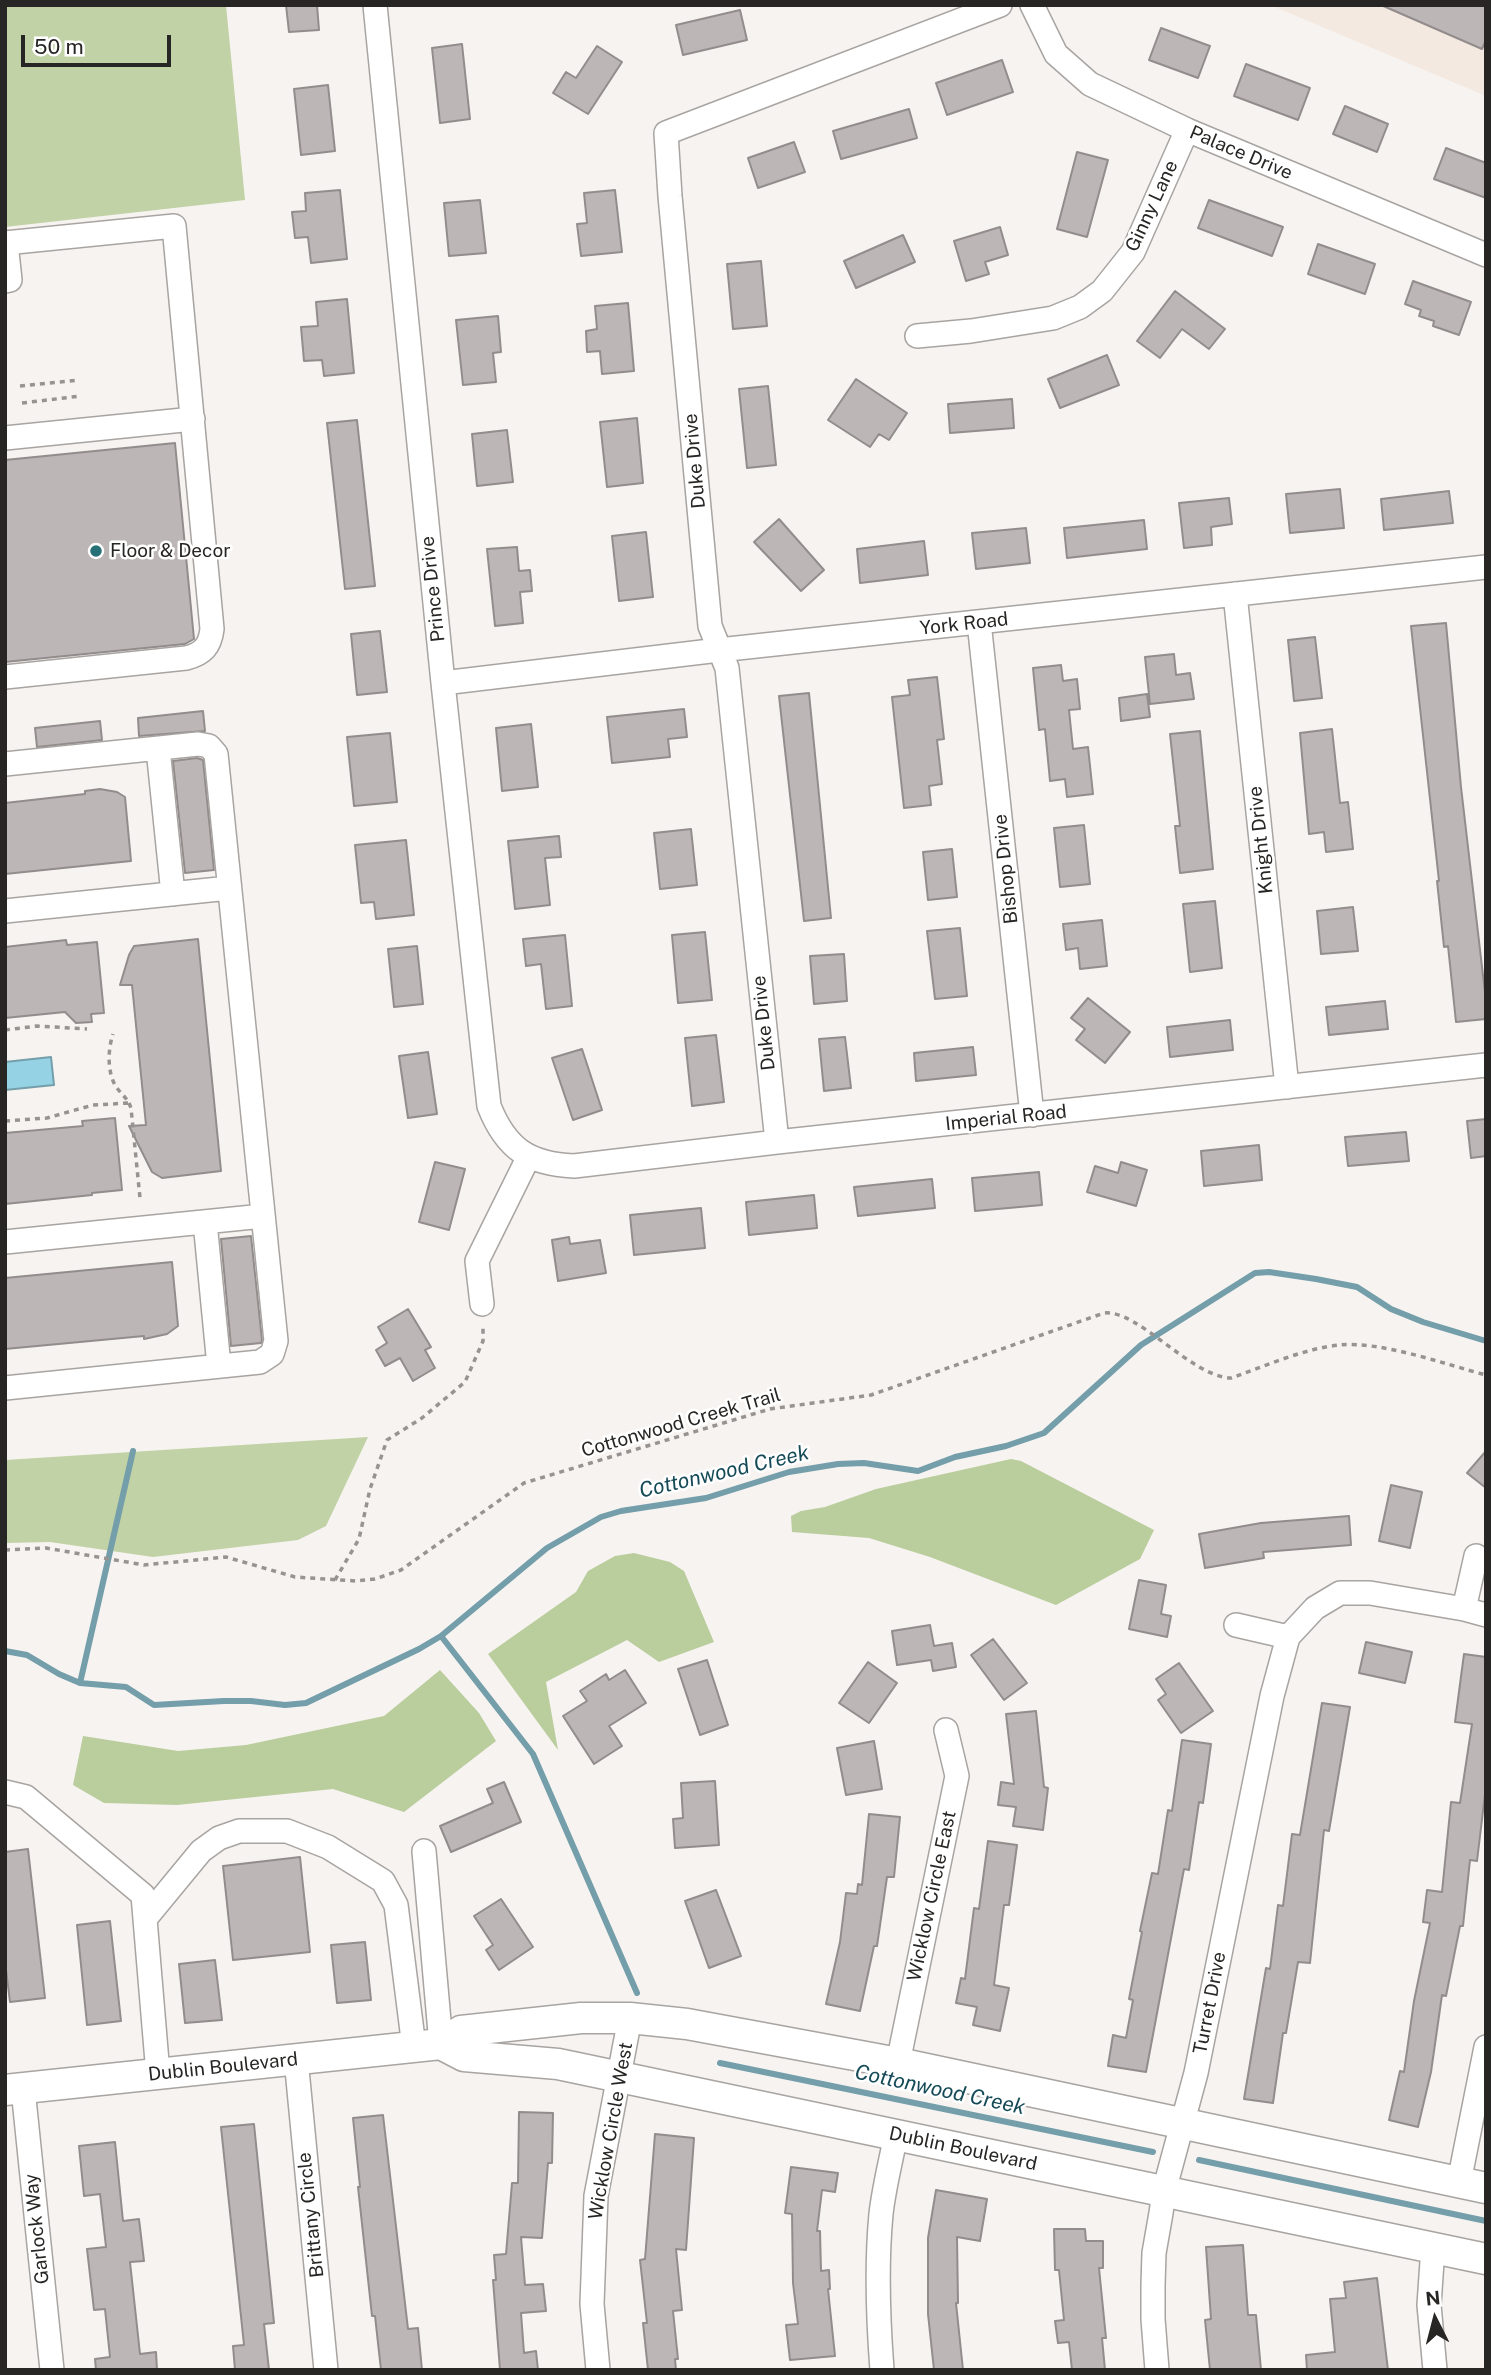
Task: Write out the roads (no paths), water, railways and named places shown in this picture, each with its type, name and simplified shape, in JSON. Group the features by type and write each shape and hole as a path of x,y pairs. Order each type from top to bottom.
{"main road":[{"name":"Dublin Boulevard","path":"14,2090 428,2045 461,2031 580,2018 630,2018 687,2024 898,2063 1472,2185"},
{"name":"Dublin Boulevard","path":"428,2045 464,2056 558,2064 1486,2259"}],"street":[{"name":"Prince Drive","path":"375,5 443,683 489,1106 496,1125 508,1142 528,1158"},
{"name":"Duke Drive","path":"777,1142 727,668 710,626 666,133 1000,5"},
{"name":"Palace Drive","path":"1032,5 1056,54 1073,71 1114,97 1486,255"},
{"name":"Ginny Lane","path":"917,336 971,331 1053,318 1080,307 1102,291 1133,252 1187,130"},
{"path":"5,281 10,281 5,243 174,226 212,621 211,636 205,649 195,655 5,677"},
{"path":"5,438 193,419"},
{"name":"York Road","path":"443,683 719,650 1486,568"},
{"name":"Knight Drive","path":"1235,594 1287,1087"},
{"name":"Bishop Drive","path":"979,622 1032,1115"},
{"path":"5,764 204,744 216,754 276,1341 269,1357 260,1362 5,1388"},
{"path":"158,749 173,894"},
{"path":"5,911 229,888"},
{"name":"Imperial Road","path":"528,1158 554,1165 574,1166 1486,1065"},
{"path":"482,1304 477,1261 528,1158"},
{"path":"5,1242 262,1216"},
{"path":"205,1222 219,1366"},
{"path":"1475,1612 1476,1556"},
{"name":"Turret Drive","path":"1157,2370 1153,2319 1154,2253 1164,2191 1196,2073 1272,1696 1288,1637 1315,1608 1340,1593 1370,1593 1475,1612"},
{"path":"1236,1625 1288,1637"},
{"name":"Wicklow Circle East","path":"898,2063 957,1776 946,1730"},
{"path":"5,1792 26,1797 144,1895 158,2074"},
{"path":"145,1919 201,1851 219,1838 239,1831 287,1831 328,1847 383,1881 396,1905 428,2045"},
{"path":"424,1851 428,2045"},
{"name":"Wicklow Circle West","path":"598,2370 592,2304 596,2196 630,2018"},
{"path":"1472,2185 1486,2047"},
{"name":"Brittany Circle","path":"296,2059 326,2370"},
{"name":"Garlock Way","path":"14,2090 52,2370"},
{"path":"883,2370 878,2328 879,2256 882,2213 896,2134"},
{"path":"1433,2248 1429,2305 1435,2370"}],"water":[{"path":"51,1057 54,1085 5,1090 5,1062"}],"waterway":[{"name":"Cottonwood Creek","path":"5,1651 27,1655 80,1683 126,1687 154,1705 224,1701 285,1705 306,1703 441,1636 547,1548 601,1517 621,1511 706,1498 789,1472 838,1464 864,1463 918,1471 955,1457 1006,1446 1044,1433 1141,1345 1255,1273 1269,1272 1357,1287 1391,1309 1423,1322 1486,1341"},
{"path":"80,1683 133,1451"},
{"name":"Cottonwood Creek","path":"441,1636 533,1754 637,1993"},
{"name":"Cottonwood Creek","path":"720,2063 1153,2152"},
{"name":"Cottonwood Creek","path":"1199,2160 1486,2221"}],"place":[{"name":"Floor & Decor","path":"96,551"}]}
